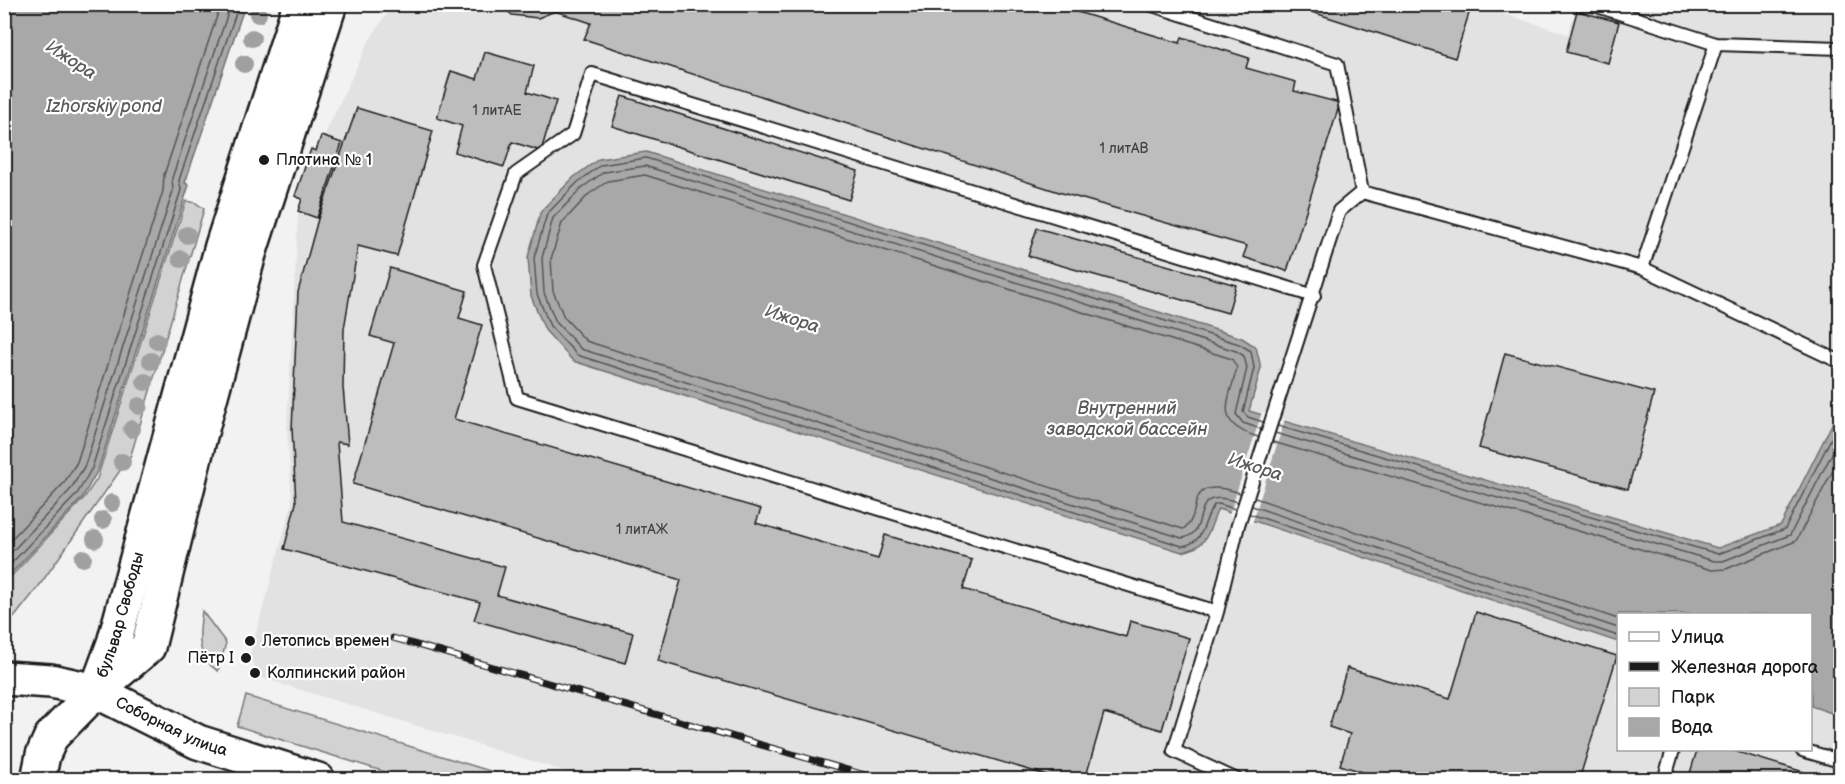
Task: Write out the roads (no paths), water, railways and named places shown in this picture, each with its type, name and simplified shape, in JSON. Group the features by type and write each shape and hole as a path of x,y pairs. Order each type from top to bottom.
{"main road":[{"name":"бульвар Свободы","path":"96,691 114,643 222,246 300,4"},
{"name":"бульвар Свободы","path":"96,691 148,647 200,436 249,254 330,4"},
{"name":"Соборная улица","path":"4,678 51,681 96,691 198,742 318,780"},
{"path":"38,780 43,755 51,736 96,691"}],"lane":[{"path":"1149,4 1337,64 1362,192"},
{"path":"1591,4 1716,44 1840,48"},
{"path":"1642,268 1716,44"},
{"path":"1216,612 517,398 484,265 516,174 573,134 592,74 1314,296"},
{"path":"1362,192 1642,268 1837,359"},
{"path":"1237,780 1174,751 1216,612 1238,525 1273,413 1314,296 1339,211 1362,192"},
{"path":"1664,780 1673,751"},
{"path":"1805,751 1840,761"}],"water":[{"name":"Izhorskiy pond","path":"5,4 245,5 185,183 189,185 98,470 82,498 5,580"},
{"name":"Внутренний заводской бассейн","path":"646,152 1242,338 1256,347 1261,368 1249,411 1718,548 1781,525 1840,408 1840,716 1812,706 1812,613 1617,613 1617,642 1218,509 1203,542 1191,550 1182,552 573,361 545,330 531,296 528,257 541,211 574,177 599,159"}],"railway":[{"path":"393,638 882,780"}],"place":[{"name":"Плотина № 1","path":"264,160"},
{"name":"Летопись времен","path":"250,641"},
{"name":"Пётр I","path":"246,658"},
{"name":"Колпинский район","path":"255,673"}],"water label":[{"name":"Ижора","path":"71,60"},
{"name":"Ижора","path":"792,319"},
{"name":"Ижора","path":"1255,467"}]}
